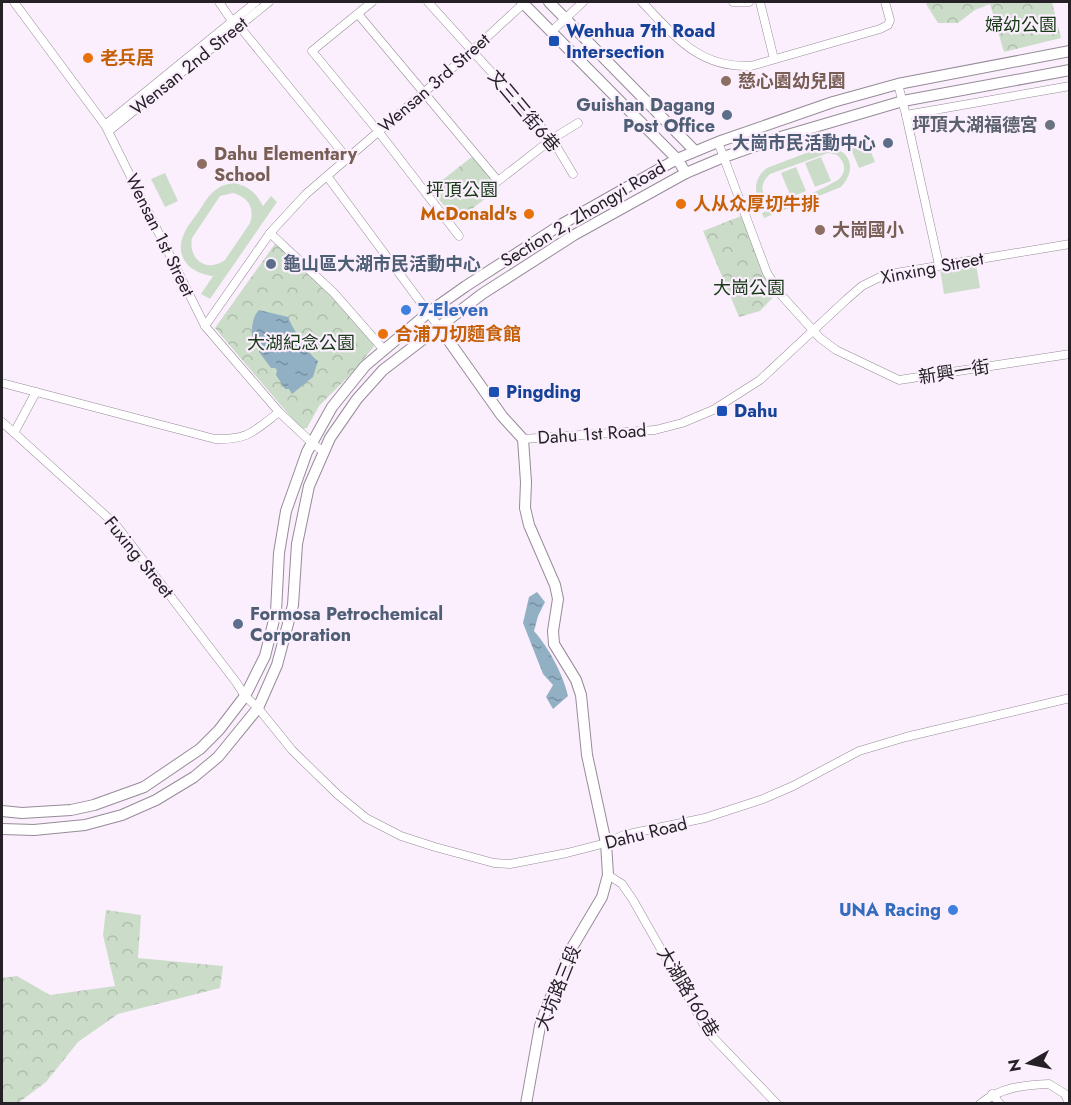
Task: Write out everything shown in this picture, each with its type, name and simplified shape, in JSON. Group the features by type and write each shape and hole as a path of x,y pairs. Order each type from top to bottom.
{"street":[{"name":"Wensan 1st Street","path":"14,2 107,128 205,326 279,412 324,452"},
{"path":"219,2 347,158"},
{"name":"Wensan 2nd Street","path":"235,24 256,2"},
{"name":"Wensan 2nd Street","path":"107,128 235,24 269,2"},
{"path":"372,2 312,51 378,131 459,236"},
{"name":"文三三街6巷","path":"428,2 552,139 573,174"},
{"path":"523,2 677,159 686,173"},
{"name":"Wensan 3rd Street","path":"205,326 270,233 306,194 472,51 523,2"},
{"path":"549,2 695,151 686,173"},
{"path":"551,32 584,2"},
{"path":"642,2 679,41 703,56 724,65 738,66 751,66 888,25 890,20 885,2"},
{"path":"733,2 749,2"},
{"path":"760,2 774,59"},
{"path":"358,14 498,181 552,139 578,123"},
{"name":"Section 2, Zhongyi Road","path":"2,811 34,813 71,810 94,805 144,787 200,749 219,730 245,696 268,645 276,612 279,553 286,511 307,452 332,407 365,366 429,312 562,224 695,151 833,102 897,84 1070,51"},
{"name":"Section 2, Zhongyi Road","path":"2,828 34,830 85,825 122,815 147,804 194,777 218,757 258,708 277,665 293,605 297,544 309,486 330,438 357,399 383,370 482,294 574,235 686,173 724,157 784,136 903,101 1070,70"},
{"path":"897,84 903,101 939,265"},
{"path":"906,115 1070,87"},
{"name":"新興一街","path":"718,142 767,273 782,296 813,331 836,350 900,380 1070,354"},
{"name":"Dahu 1st Road","path":"327,176 429,312 502,416 523,439 655,430 682,423 712,410 760,380 813,331"},
{"path":"270,233 334,292 384,350"},
{"name":"Xinxing Street","path":"813,331 847,299 869,282 884,275 1070,244"},
{"path":"2,383 215,439 236,440 247,436 279,412"},
{"path":"14,433 36,392"},
{"name":"Fuxing Street","path":"2,422 116,525 236,681 245,696 258,708"},
{"name":"大坑路三段","path":"523,439 525,508 529,525 555,585 558,599 553,631 554,644 576,680 581,695 585,739 606,843 608,875 602,897 567,956 546,1009 540,1026 526,1104"},
{"name":"Dahu Road","path":"258,708 292,750 337,794 366,818 401,836 458,854 494,863 510,864 606,843 624,835 705,818 755,802 793,786 859,751 906,737 1070,698"},
{"name":"大湖路160巷","path":"608,875 622,884 633,900 708,1032 777,1104"},
{"path":"980,1104 992,1094 1017,1087 1049,1084 1065,1094 1069,1104"},
{"path":"992,1094 1000,1104"}],"green space":[{"name":"婦幼公園","path":"927,2 1052,2 1061,38 1004,52 990,4 975,10 958,23 938,23 926,4"},
{"path":"865,138 875,162 859,168 849,144"},
{"path":"822,147 839,150 845,154 850,165 841,187 764,218 762,213 769,210 757,195 756,184 767,168","holes":["828,153 837,155 842,161 844,170 839,179 787,204 778,205 767,200 763,187 770,174"]},
{"name":"坪頂公園","path":"473,156 498,189 456,221 431,189"},
{"path":"821,157 831,181 815,187 805,163"},
{"path":"796,167 806,191 791,197 781,173"},
{"path":"165,173 178,201 165,207 151,179"},
{"path":"234,183 252,191 263,206 271,196 277,202 210,299 201,294 213,276 198,272 186,263 181,243 187,228 209,196 219,188","holes":["233,193 243,197 249,204 252,213 250,223 225,260 218,264 206,265 200,262 193,253 192,238 220,196"]},
{"name":"大崗公園","path":"741,216 765,274 777,293 760,311 739,317 703,231"},
{"name":"大湖紀念公園","path":"277,241 352,313 374,343 373,348 347,378 319,406 307,428 301,429 215,328"},
{"path":"976,264 980,288 944,294 940,269"},
{"path":"106,910 141,915 138,958 223,966 220,988 118,1014 78,1042 46,1082 18,1103 2,1103 2,978 17,976 50,995 115,986 103,935"}],"water":[{"path":"259,310 288,317 301,341 318,361 313,377 292,394 289,389 285,389 276,375 277,370 271,368 259,352 258,345 255,345 253,341 253,322"},
{"path":"537,592 545,602 534,631 555,662 568,696 553,709 546,697 553,685 543,674 523,623 529,597"}],"place":[{"name":"Wenhua 7th Road Intersection","path":"554,41"},
{"name":"老兵居","path":"88,58"},
{"name":"慈心園幼兒園","path":"726,81"},
{"name":"Guishan Dagang Post Office","path":"727,115"},
{"name":"坪頂大湖福德宮","path":"1050,125"},
{"name":"大崗市民活動中心","path":"888,143"},
{"name":"Dahu Elementary School","path":"202,164"},
{"name":"人从众厚切牛排","path":"681,204"},
{"name":"McDonald's","path":"529,214"},
{"name":"大崗國小","path":"820,230"},
{"name":"龜山區大湖市民活動中心","path":"271,264"},
{"name":"7-Eleven","path":"406,310"},
{"name":"合浦刀切麵食館","path":"383,334"},
{"name":"Pingding","path":"494,392"},
{"name":"Dahu","path":"722,411"},
{"name":"Formosa Petrochemical Corporation","path":"238,624"},
{"name":"UNA Racing","path":"953,910"}]}
